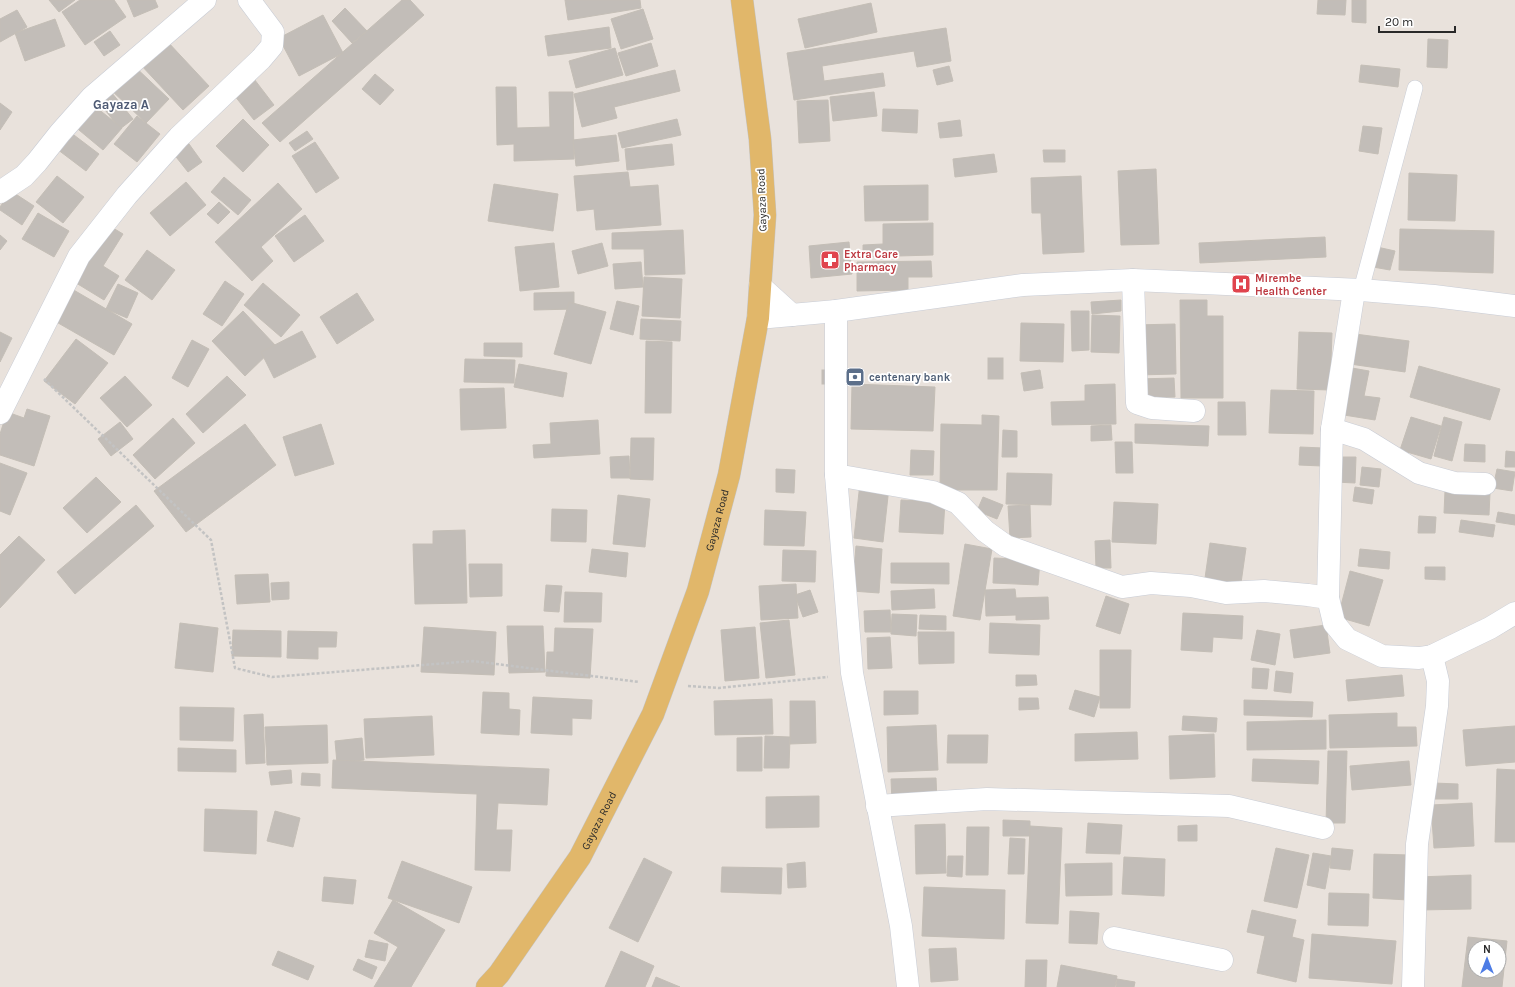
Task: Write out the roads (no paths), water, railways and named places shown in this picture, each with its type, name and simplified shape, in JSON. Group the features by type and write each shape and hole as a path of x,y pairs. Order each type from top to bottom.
{"main road":[{"name":"Gayaza Road","path":"487,987 499,974 580,857 653,714 698,591 729,475 758,318 765,215 760,139 742,0"}],"street":[{"path":"0,192 24,176 92,97 205,0"},
{"path":"0,414 79,256 127,195 179,137 261,59 272,46 273,32 250,0"},
{"path":"1133,280 1137,403 1152,408 1194,411"},
{"path":"758,318 836,312 1023,286 1133,280 1357,290 1434,296 1515,306"},
{"path":"760,286 792,315"},
{"path":"1357,290 1332,429 1328,598 1334,623 1347,640 1382,656 1419,658 1432,656 1490,628 1515,612"},
{"path":"836,312 836,475 852,673 901,926 908,987"},
{"path":"1332,429 1364,439 1419,473 1455,483 1485,484"},
{"path":"836,475 933,492 958,503 985,531 1006,546 1122,587 1151,583 1191,586 1226,593 1264,591 1328,598"},
{"path":"1414,987 1417,844 1437,706 1438,681 1432,656"},
{"path":"877,806 987,799 1229,806 1323,828"},
{"path":"1114,938 1222,960"}],"lane":[{"path":"1357,290 1414,88"}],"place":[{"name":"Extra Care Pharmacy","path":"830,260"},
{"name":"Mirembe Health Center","path":"1241,284"},
{"name":"centenary bank","path":"855,377"}],"district":[{"name":"Gayaza A","path":"121,104"}]}
